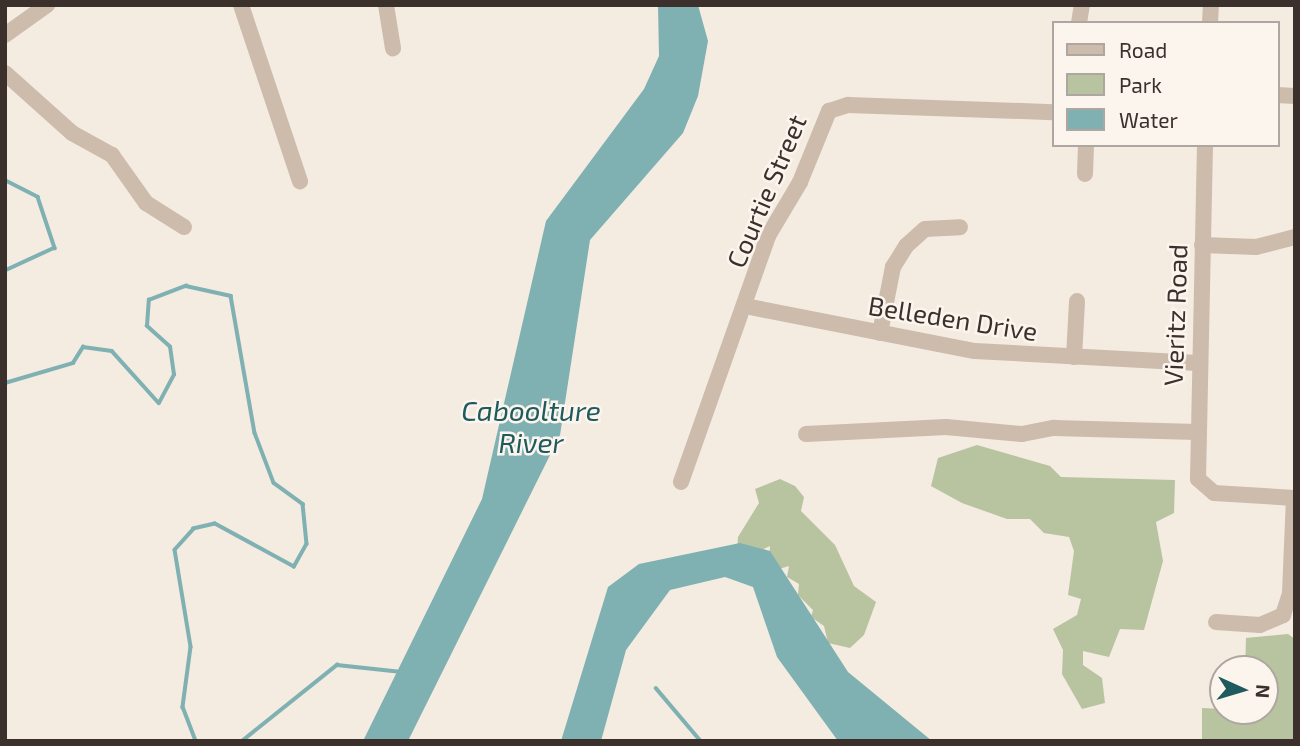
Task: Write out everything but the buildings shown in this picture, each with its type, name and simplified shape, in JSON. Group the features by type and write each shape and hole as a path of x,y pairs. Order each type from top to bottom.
{"street":[{"path":"5,35 47,5"},
{"path":"241,5 300,181"},
{"path":"386,5 393,48"},
{"path":"5,73 72,133 113,155 146,203 184,227"},
{"name":"Courtie Street","path":"744,306 776,215 800,182 829,111 848,105 1052,112"},
{"path":"1085,174 1086,147"},
{"name":"Vieritz Road","path":"1205,147 1197,432 1201,485 1214,493 1295,498"},
{"path":"880,333 893,267 906,246 925,229 960,227"},
{"path":"1202,245 1256,247 1295,237"},
{"path":"1074,358 1077,301"},
{"path":"681,482 744,306"},
{"name":"Belleden Drive","path":"744,306 975,351 1198,363"},
{"path":"806,434 946,427 1014,434 1054,428 1197,432"},
{"path":"1216,622 1260,625 1289,619 1295,498"}],"green space":[{"path":"977,445 1050,466 1061,477 1175,480 1174,513 1156,522 1163,561 1144,630 1120,629 1109,657 1083,651 1083,665 1102,678 1105,703 1082,709 1062,674 1063,650 1053,629 1077,615 1081,599 1068,595 1074,551 1069,537 1044,533 1030,519 1007,519 962,503 931,486 938,458"},
{"path":"780,479 795,486 804,497 801,511 835,545 854,586 876,602 864,635 850,648 828,643 824,626 811,617 813,610 798,595 799,584 787,577 789,566 779,569 769,560 770,546 748,556 737,551 738,537 759,503 755,489"},
{"path":"1288,634 1295,639 1295,741 1202,741 1202,708 1209,708 1209,725 1279,725 1279,655 1245,655 1246,638"}],"water":[{"name":"Caboolture River","path":"658,5 698,5 708,41 698,96 683,133 590,240 560,435 408,741 363,741 482,499 546,221 644,89 659,56"},
{"path":"740,543 770,551 848,672 932,741 838,741 777,657 753,587 725,577 670,590 626,650 601,741 561,741 608,587 639,564"}],"waterway":[{"path":"5,180 38,197 55,248 5,271"},
{"path":"5,383 73,363 83,347 112,351 159,403 174,375 170,347 147,326 149,300 186,286 231,296 255,433 274,483 303,504 307,544 294,567 215,524 194,529 175,550 191,647 183,707 196,741"},
{"path":"242,741 337,665 402,672"},
{"path":"656,688 701,741"}]}
